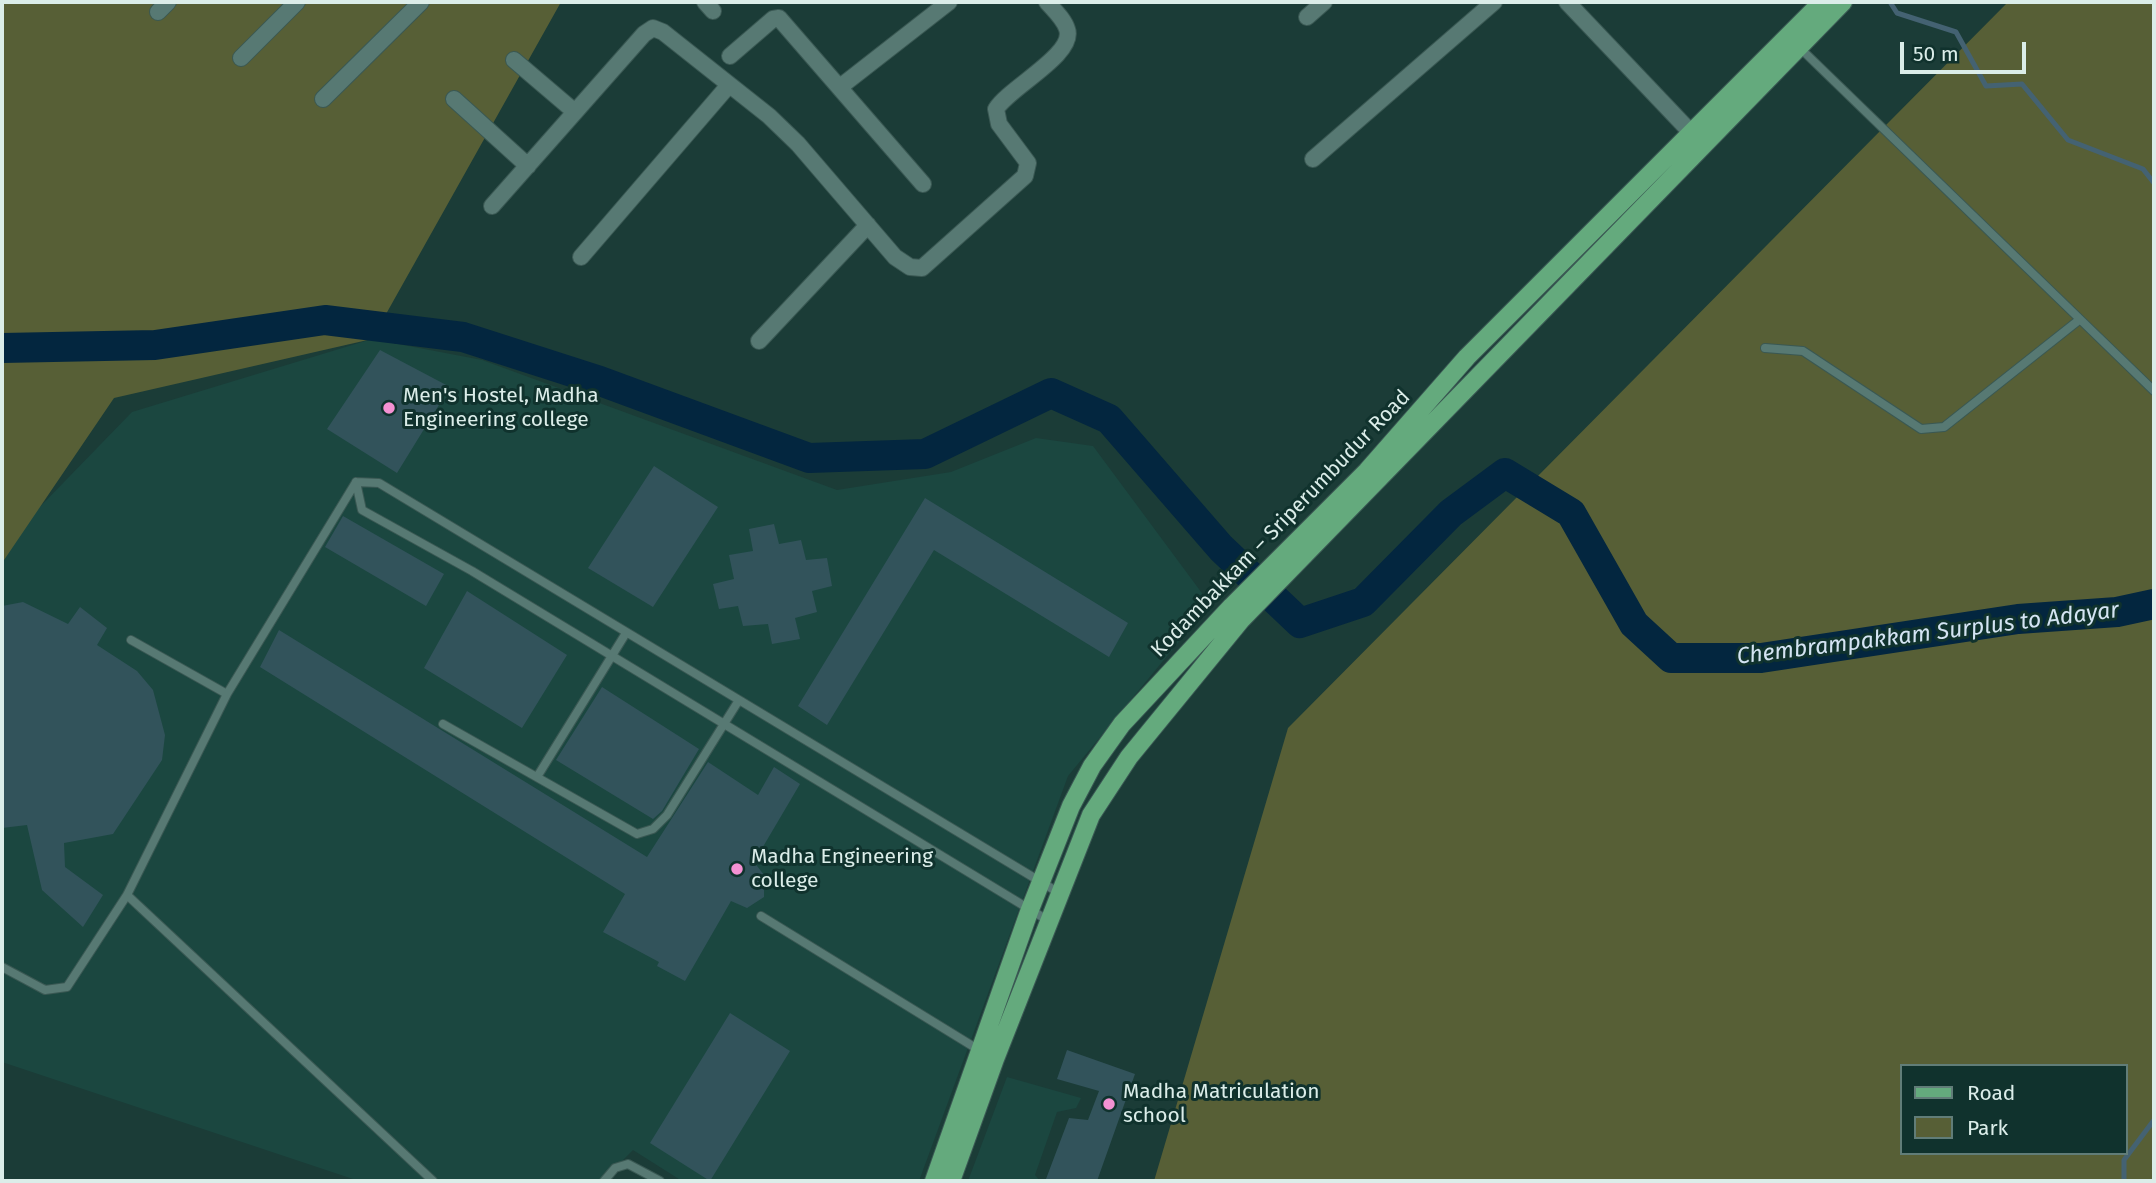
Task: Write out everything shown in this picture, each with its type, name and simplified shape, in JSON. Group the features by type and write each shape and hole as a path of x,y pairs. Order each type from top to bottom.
{"main road":[{"name":"Kodambakkam – Sriperumbudur Road","path":"1697,138 1822,2"},
{"name":"Kodambakkam – Sriperumbudur Road","path":"951,1181 1030,909 1071,806 1105,746 1122,724 1263,586 1466,357 1697,138 1800,48 1843,2"},
{"name":"Kodambakkam – Sriperumbudur Road","path":"934,1181 1061,894 1091,816 1110,783 1230,633 1263,586"}],"street":[{"path":"241,58 297,2"},
{"path":"323,99 421,2"},
{"path":"840,87 948,2"},
{"path":"492,206 653,28 663,32 798,144 895,257 909,267 922,268 1025,176 1028,163 999,124 996,109 1004,97 1060,53 1068,42 1068,31 1047,2"},
{"path":"1307,18 1324,2"},
{"path":"1313,159 1494,2"},
{"path":"1567,2 1697,138"},
{"path":"730,56 773,19 779,19 923,184"},
{"path":"514,60 575,112"},
{"path":"581,257 729,85"},
{"path":"454,99 528,166"},
{"path":"759,341 868,225"}],"lane":[{"path":"1800,48 2154,391"},
{"path":"1765,348 1803,351 1921,429 1933,429 1944,427 2079,320"},
{"path":"356,482 379,483 1061,894"},
{"path":"356,482 362,510 725,723 1049,921"},
{"path":"2,967 45,990 67,987 127,895 227,694 356,482"},
{"path":"537,778 626,633"},
{"path":"131,640 227,694"},
{"path":"443,724 637,834 653,829 667,815 739,700"},
{"path":"127,895 433,1181"},
{"path":"761,916 988,1055"},
{"path":"604,1181 615,1168 628,1164 660,1181"}],"shaded area":[{"path":"372,339 482,360 837,490 951,472 1036,438 1093,446 1210,604 1068,776 919,1181 682,1181 633,1150 602,1181 359,1181 2,1062 2,546 132,412"},
{"path":"1007,1077 1081,1098 1076,1108 1057,1112 1035,1175 1040,1181 968,1181"}],"green space":[{"path":"2,2 561,2 372,339 114,398 2,563"},
{"path":"2008,2 2154,2 2154,1181 1154,1181 1288,728"}],"building":[{"name":"Men's Hostel, Madha Engineering college","path":"380,350 450,387 397,473 327,429"},
{"path":"654,466 718,507 653,607 588,568"},
{"path":"925,498 1128,623 1109,657 934,550 827,725 798,706"},
{"path":"343,516 444,574 426,606 325,547"},
{"path":"774,524 779,544 801,540 806,560 827,558 832,586 812,591 817,612 795,618 800,639 772,644 768,624 743,626 738,606 719,609 713,584 734,579 729,555 753,551 749,529"},
{"path":"467,591 567,655 522,728 424,668"},
{"path":"23,602 68,624 80,607 107,628 97,645 137,671 153,690 165,735 162,760 113,834 64,843 65,867 103,895 83,927 42,890 27,825 2,828 2,606"},
{"path":"279,630 647,857 708,762 758,795 774,767 800,784 754,862 764,875 764,897 747,908 731,901 685,981 657,966 659,962 603,932 625,894 260,667"},
{"path":"602,687 699,749 662,811 653,819 556,760"},
{"path":"730,1013 790,1051 710,1181 650,1143"},
{"name":"Madha Matriculation school","path":"1067,1050 1135,1074 1097,1181 1046,1179 1069,1118 1088,1120 1099,1091 1057,1079"}],"waterway":[{"path":"1890,2 1897,13 1956,32 1986,86 2022,84 2068,140 2143,169 2154,183"},
{"name":"Chembrampakkam Surplus to Adayar","path":"2,348 155,345 325,320 463,337 600,381 809,458 925,454 1051,393 1109,419 1221,548 1300,623 1363,602 1451,513 1505,473 1571,513 1634,624 1671,658 1761,658 2018,619 2117,612 2154,604"},
{"path":"2128,1155 2154,1120"},
{"path":"2124,1181 2124,1160 2128,1155"}],"place":[{"name":"Men's Hostel, Madha Engineering college","path":"389,408"},
{"name":"Madha Engineering college","path":"737,869"},
{"name":"Madha Matriculation school","path":"1109,1104"}]}
